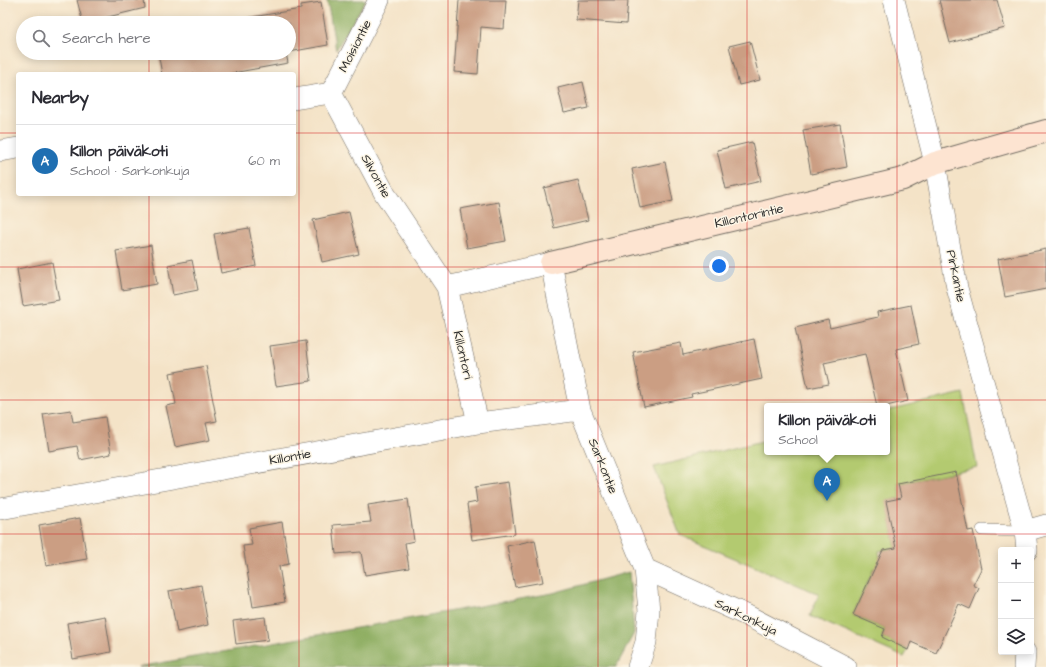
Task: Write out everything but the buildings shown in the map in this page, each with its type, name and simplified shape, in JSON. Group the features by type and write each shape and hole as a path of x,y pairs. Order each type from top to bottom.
{"street":[{"name":"Moisiontie","path":"331,93 379,0"},
{"name":"Pirkantie","path":"894,0 935,163 957,288 1026,540"},
{"path":"296,100 331,93"},
{"name":"Silvontie","path":"331,93 385,194 447,287"},
{"name":"Killontorintie","path":"447,287 902,179 935,163 1046,131"},
{"path":"0,151 16,148"},
{"name":"Sarkontie","path":"551,263 580,410 645,570 649,611 646,642 638,667"},
{"name":"Killontori","path":"447,287 478,423"},
{"name":"Killontie","path":"0,509 478,423 580,410"},
{"path":"1026,540 1046,525"},
{"name":"Sarkonkuja","path":"645,570 746,615 846,667"},
{"path":"1024,655 1024,667"}],"lane":[{"path":"982,530 1026,540"}],"green space":[{"path":"327,0 366,0 336,50"},
{"path":"963,393 977,467 898,484 901,498 887,501 896,548 879,551 881,567 874,568 853,615 885,629 882,637 908,650 904,657 810,616 819,594 680,535 654,467 764,441 764,455 890,455 890,410"},
{"path":"629,572 634,633 616,667 138,667 553,593"}],"place":[{"name":"Killon päiväkoti","path":"827,501"}]}
